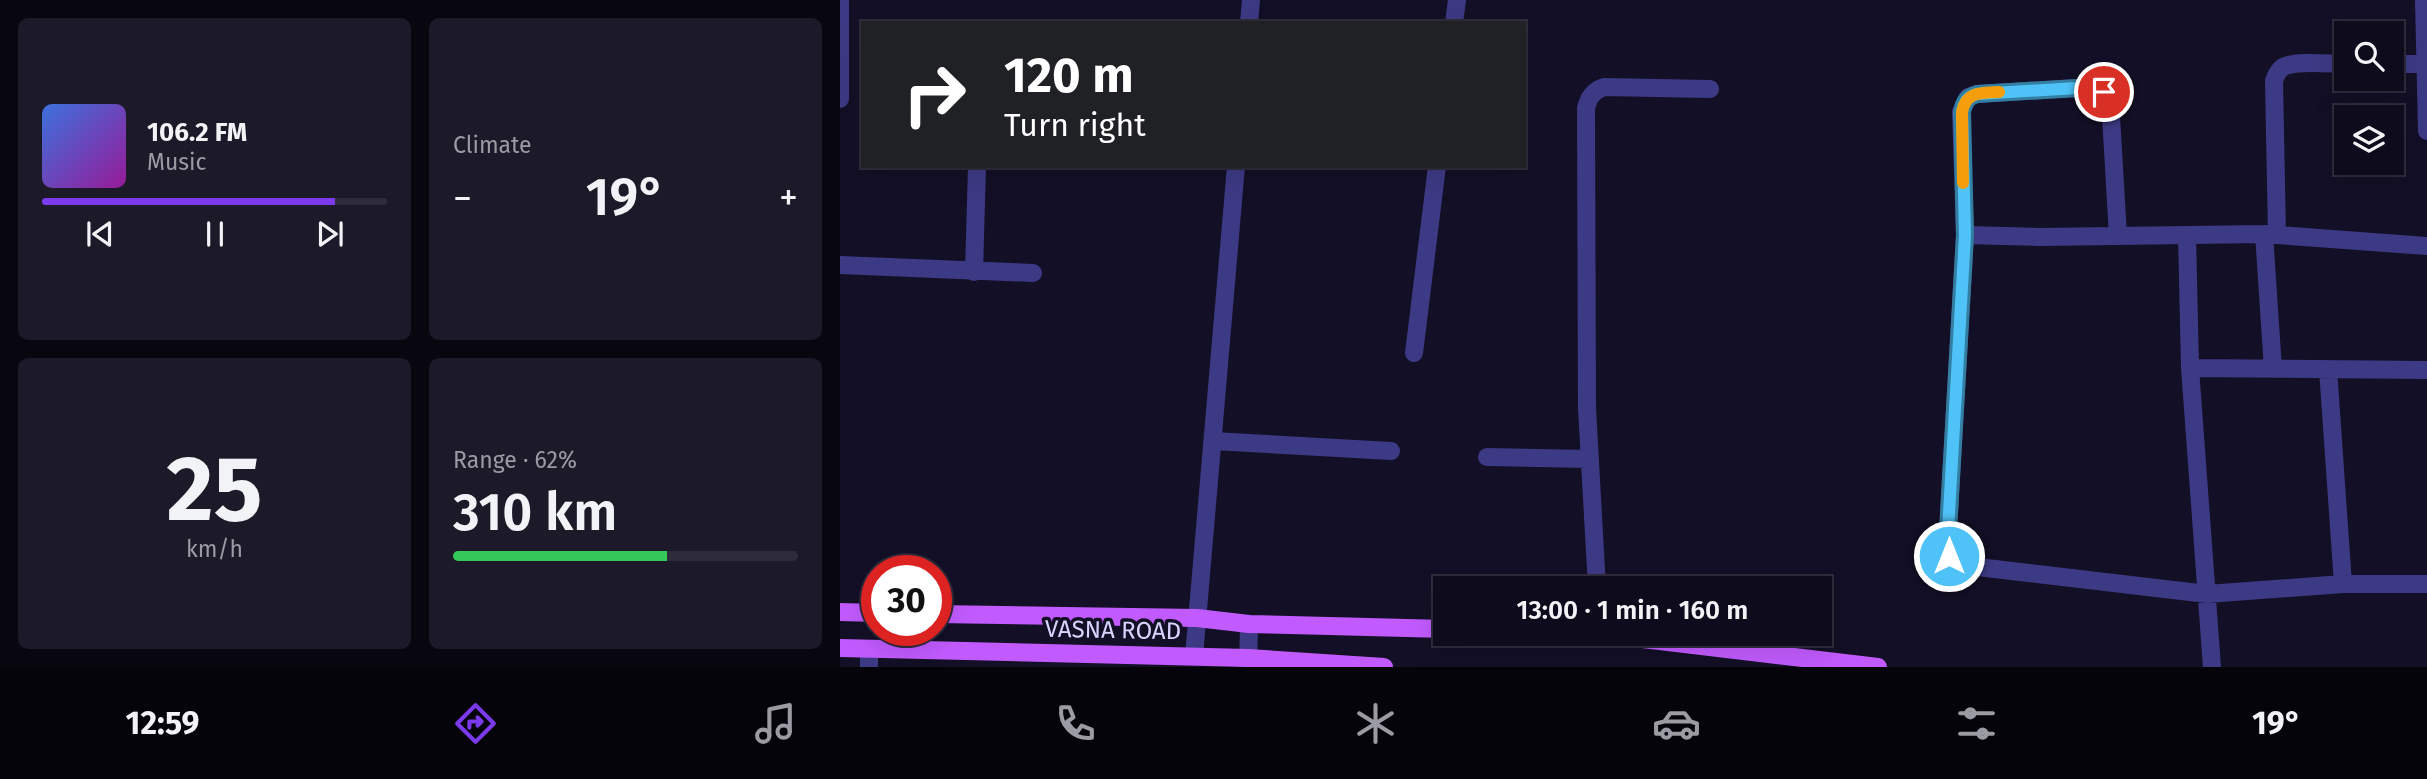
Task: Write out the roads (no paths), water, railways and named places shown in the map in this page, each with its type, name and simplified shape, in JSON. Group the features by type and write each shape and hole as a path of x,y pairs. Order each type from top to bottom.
{"main road":[{"path":"840,612 861,613"},
{"name":"VASNA ROAD","path":"952,614 1197,618 1248,624 1433,629"},
{"path":"1702,646 1878,667"},
{"name":"VASNA ROAD","path":"840,648 869,658 1194,656 1248,662 1384,667"}],"street":[{"path":"1249,21 1251,0"},
{"path":"1454,21 1457,0"},
{"path":"2424,0 2427,131"},
{"path":"840,2 840,99"},
{"path":"2273,369 2270,235 2274,81 2283,67 2334,64"},
{"path":"2404,64 2425,64"},
{"path":"1596,576 1587,408 1586,122 1589,98 1595,90 1604,87 1710,89"},
{"path":"2118,236 2110,100 2104,92 2094,87 1977,94 1968,97 1962,112 1965,235 1947,548 1953,562 2207,594 2343,584 2427,584"},
{"path":"974,272 977,168"},
{"path":"1194,656 1236,168"},
{"path":"1414,354 1437,168"},
{"path":"1965,235 2270,235 2427,246"},
{"path":"2187,235 2190,368 2212,667"},
{"path":"840,265 1032,273"},
{"path":"2190,368 2427,370"},
{"path":"2328,369 2343,584"},
{"path":"1213,440 1391,452"},
{"path":"1487,457 1590,459"},
{"path":"1248,624 1248,662"}]}
